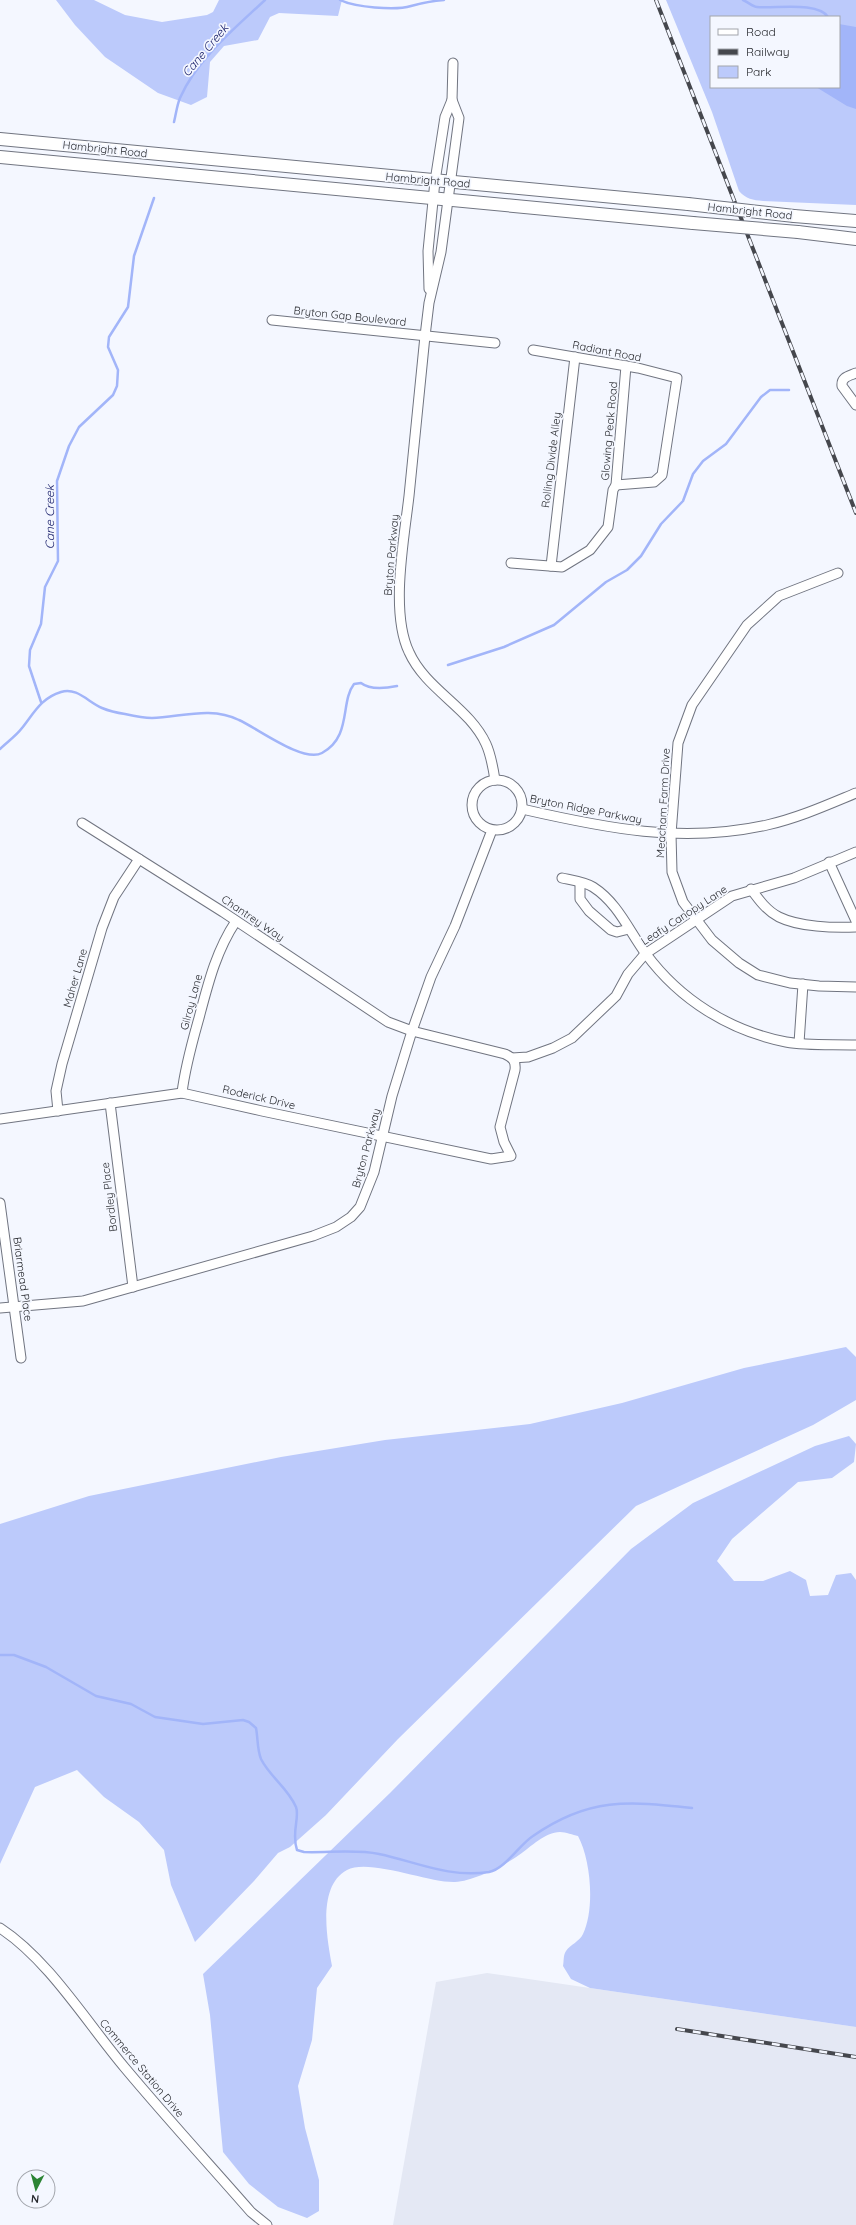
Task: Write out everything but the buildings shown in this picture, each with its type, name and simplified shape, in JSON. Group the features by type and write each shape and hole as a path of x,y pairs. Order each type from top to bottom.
{"street":[{"path":"452,100 453,63"},
{"name":"Bryton Parkway","path":"429,303 428,251 435,181 445,117 452,100"},
{"name":"Bryton Parkway","path":"452,100 459,118 441,252 429,303 425,336 399,601 400,623 408,651 418,670 436,689 459,709 486,743 492,760 495,780"},
{"name":"Hambright Road","path":"0,138 856,221"},
{"name":"Hambright Road","path":"0,157 433,199 798,232 856,239"},
{"name":"Bryton Gap Boulevard","path":"272,320 425,336"},
{"path":"425,336 495,343"},
{"name":"Radiant Road","path":"533,350 626,366 677,378 662,475 654,482 616,485"},
{"name":"Rolling Divide Alley","path":"551,566 575,357"},
{"name":"Glowing Peak Road","path":"511,563 562,566 590,550 608,527 616,485 626,366"},
{"path":"856,373 844,379 842,382 842,386 856,405"},
{"name":"Meacham Farm Drive","path":"838,573 779,596 747,625 692,705 678,743 671,834 672,872 684,902 696,919 712,940 739,963 758,974 803,984 856,987"},
{"path":"495,780 507,782 517,789 521,796 522,809 518,819 513,825 500,831 492,830 478,822 471,808 472,800 477,789 487,782 495,780"},
{"name":"Bryton Ridge Parkway","path":"522,809 586,823 671,834 719,832 768,824 818,809 856,793"},
{"name":"Chantrey Way","path":"82,823 236,921 388,1022 412,1031 505,1054 512,1058"},
{"name":"Bryton Parkway","path":"0,1308 15,1308 83,1301 313,1236 336,1227 351,1217 360,1207 374,1172 382,1137 412,1031 431,977 455,926 492,830"},
{"name":"Leafy Canopy Lane","path":"512,1058 528,1057 553,1048 572,1038 616,996 628,974 646,954 732,896 751,889 794,878 829,862 856,852"},
{"name":"Maher Lane","path":"58,1111 56,1091 62,1064 102,928 114,897 139,859"},
{"path":"829,862 856,921"},
{"path":"562,878 593,887 613,905 646,954 664,976 694,1002 730,1025 749,1033 799,1043 856,1045"},
{"path":"580,883 580,899 589,911 611,930 617,932 629,929"},
{"path":"751,889 760,902 780,918 808,924 856,927"},
{"name":"Gilroy Lane","path":"182,1093 185,1068 215,960 223,940 236,921"},
{"path":"799,1043 803,984"},
{"name":"Roderick Drive","path":"0,1119 182,1093 382,1137 491,1158 511,1156 504,1142 500,1127 515,1070 516,1064 512,1058"},
{"name":"Bordley Place","path":"110,1103 133,1287"},
{"name":"Briarmead Place","path":"0,1202 21,1358"},
{"name":"Commerce Station Drive","path":"0,1928 26,1948 125,2068 251,2212 267,2225"}],"shaded area":[{"path":"840,24 856,27 856,109 847,106 818,88 840,88"},
{"path":"487,1973 856,2027 856,2225 393,2225 436,1982"}],"green space":[{"path":"56,0 94,0 125,15 162,22 207,15 213,12 219,0 342,0 338,16 279,13 270,17 258,40 224,46 210,62 207,97 191,105 158,93 105,57 75,25"},
{"path":"666,0 856,0 856,205 753,200 744,196 739,191 712,112"},
{"path":"846,1347 856,1357 856,1400 813,1425 636,1506 398,1739 326,1815 290,1847 278,1853 254,1881 195,1942 171,1885 164,1850 139,1822 104,1797 77,1770 35,1787 0,1864 0,1524 89,1496 281,1457 385,1440 530,1424 622,1403 744,1368"},
{"path":"849,1436 856,1444 854,1462 832,1478 798,1482 732,1539 717,1561 734,1581 763,1581 790,1571 806,1580 810,1596 828,1595 836,1575 851,1573 856,1580 856,2027 590,1988 571,1979 563,1966 564,1954 580,1939 583,1934 587,1924 590,1898 590,1885 586,1858 578,1836 560,1832 549,1834 538,1840 505,1864 479,1876 462,1881 455,1882 430,1879 370,1867 357,1867 347,1870 338,1878 331,1888 328,1900 326,1914 328,1942 332,1966 317,1988 312,2040 298,2086 305,2128 319,2180 319,2211 307,2218 278,2207 249,2184 223,2152 210,2015 203,1974 390,1793 631,1549 693,1503 815,1446"}],"waterway":[{"name":"Cane Creek","path":"174,122 180,98 196,70 217,45 265,0"},
{"path":"340,0 355,5 385,8 404,7 444,0"},
{"path":"743,0 757,7 806,7 823,12 827,16"},
{"name":"Cane Creek","path":"41,702 29,666 30,650 41,624 45,587 58,561 57,481 69,446 79,427 113,395 117,386 118,370 108,347 109,337 128,307 134,256 154,198"},
{"path":"448,665 504,647 554,625 606,582 627,570 641,556 661,524 683,501 693,474 703,461 726,444 761,397 770,390 789,390"},
{"path":"0,749 20,731 43,702 54,695 67,691 77,693 105,709 138,717 152,718 196,713 228,716 247,724 292,749 314,755 322,753 338,738 342,729 347,700 354,684 361,683 369,687 379,688 397,686"},
{"path":"0,1655 14,1655 46,1667 96,1696 131,1704 155,1717 203,1724 243,1720 249,1722 256,1728 261,1759 293,1800 296,1807 297,1816 295,1844 297,1850 304,1852 351,1851 370,1853 393,1857 446,1871 460,1873 489,1872 501,1866 528,1840 553,1823 572,1814 591,1808 628,1804 648,1804 692,1808"}],"railway":[{"path":"656,0 856,513"},
{"path":"677,2029 856,2057"}]}
